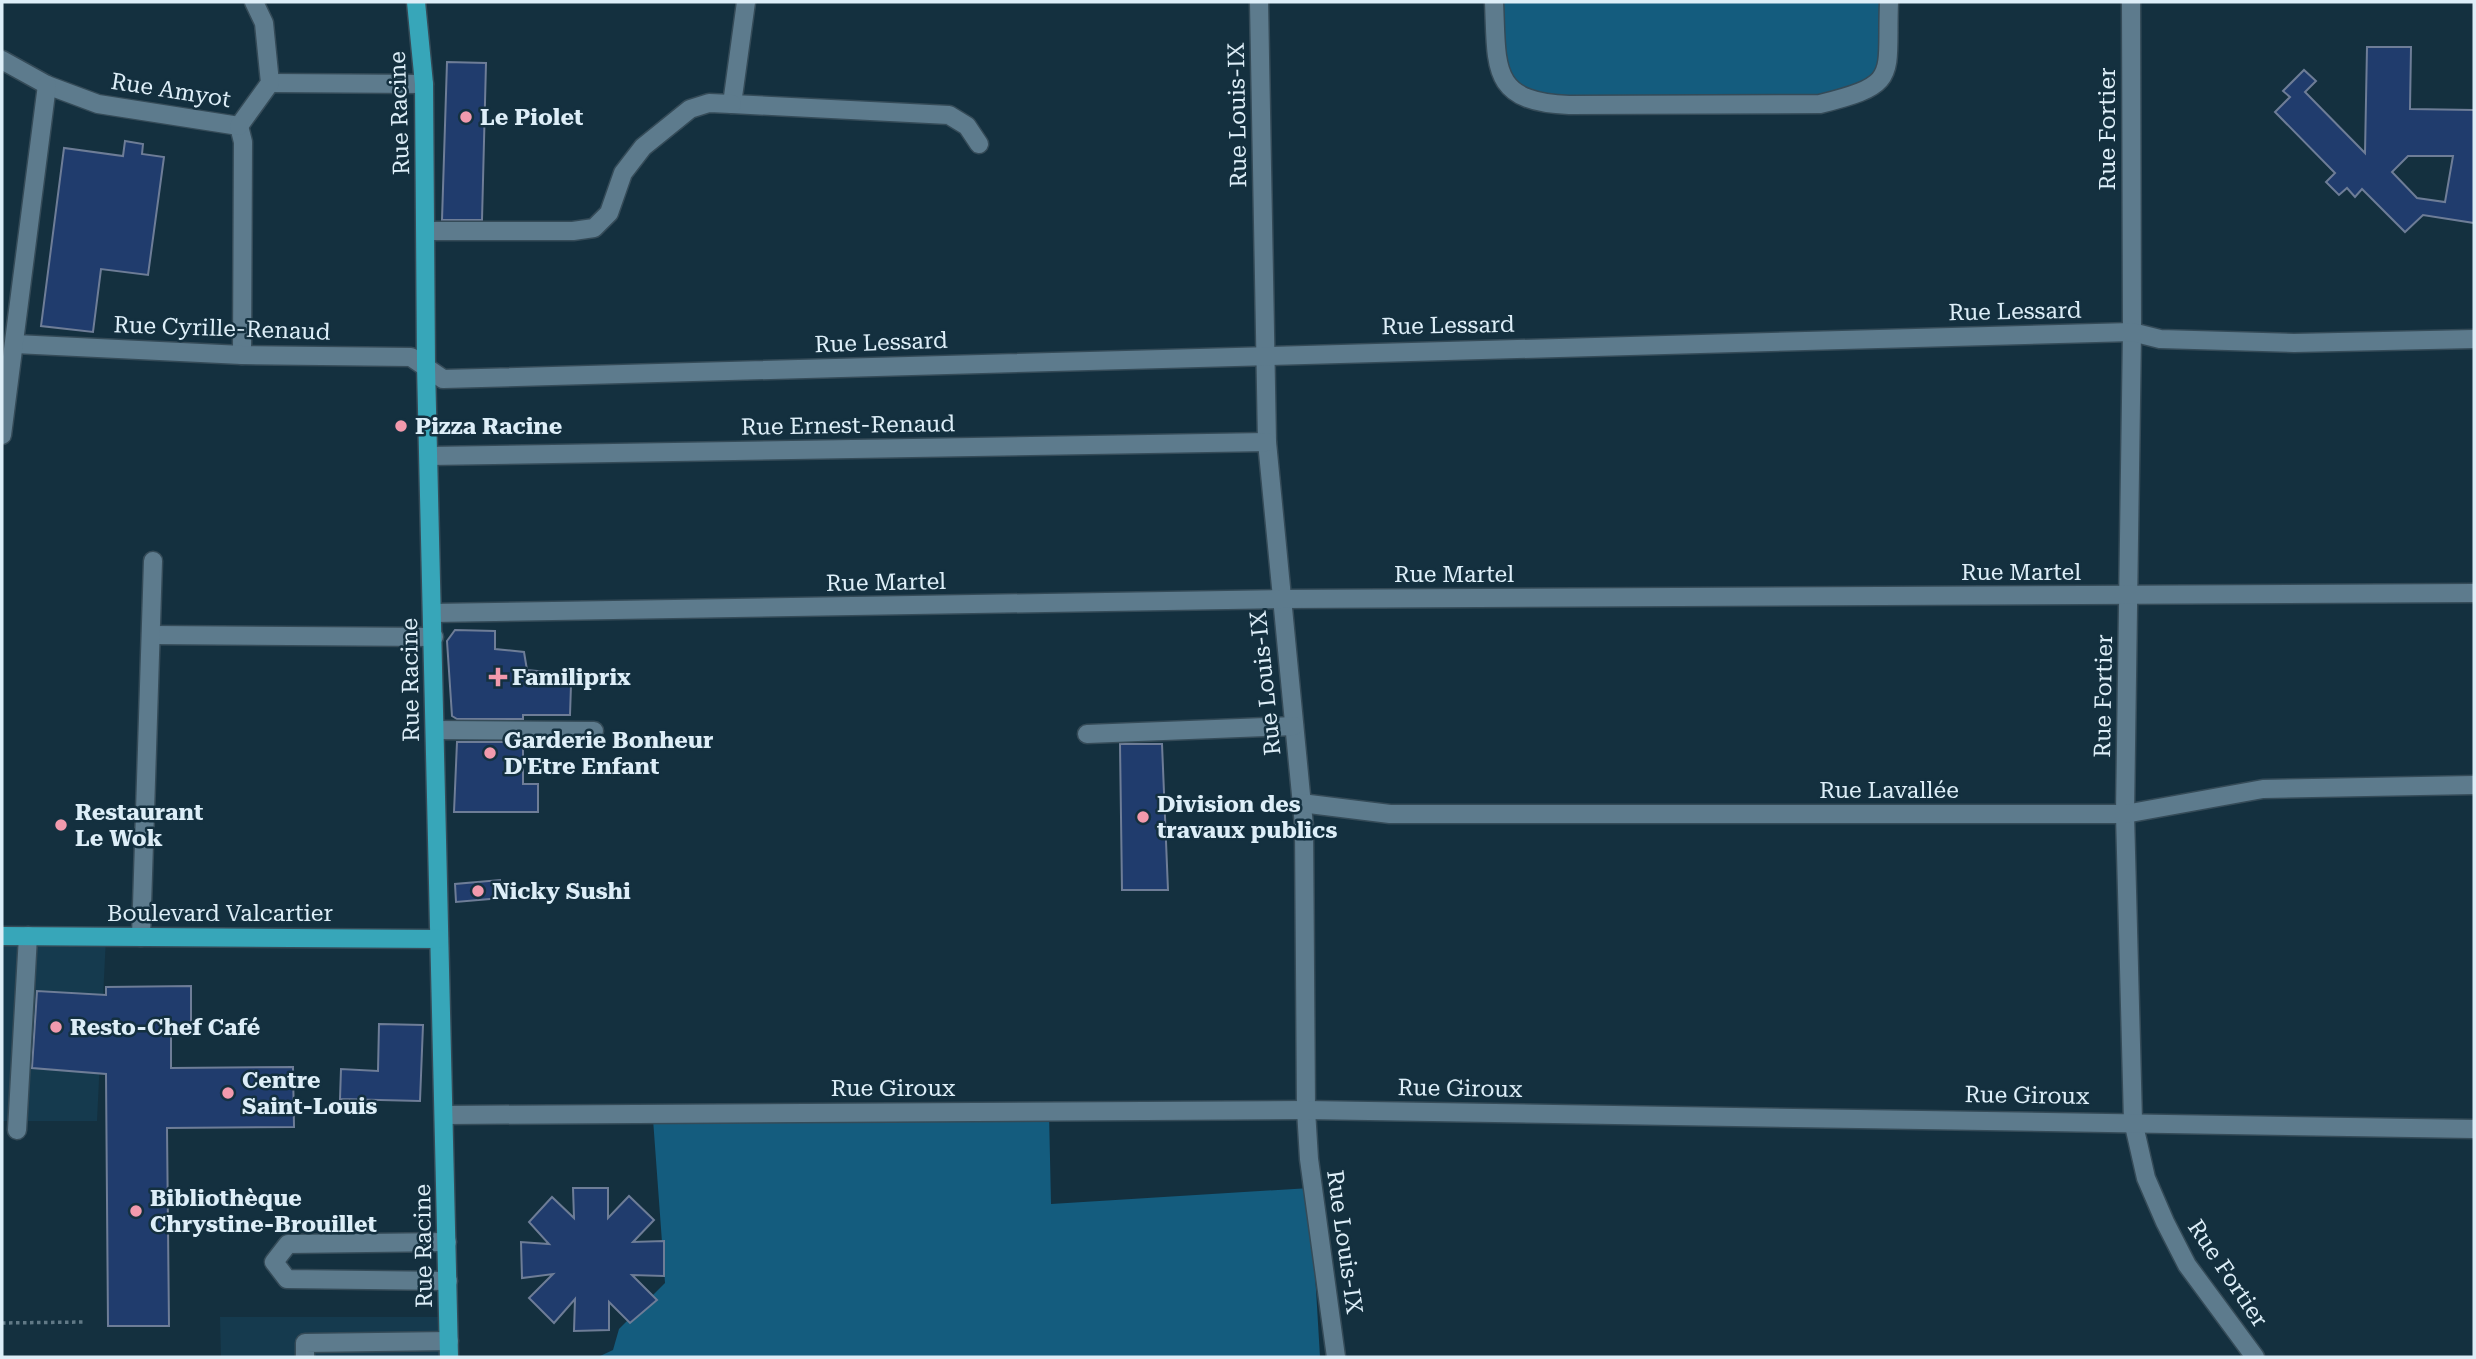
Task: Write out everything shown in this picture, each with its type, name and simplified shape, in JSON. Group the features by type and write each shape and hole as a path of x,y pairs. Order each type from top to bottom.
{"main road":[{"name":"Rue Racine","path":"416,2 424,84 426,366 449,1349"},
{"name":"Boulevard Valcartier","path":"2,936 439,939"}],"street":[{"path":"239,126 270,83 264,23 254,2"},
{"path":"732,104 746,2"},
{"name":"Rue Louis-IX","path":"1259,2 1267,442 1304,826 1306,1110 1309,1159 1336,1357"},
{"path":"1494,2 1496,61 1505,83 1519,96 1543,104 1821,104 1852,96 1873,88 1888,70 1889,2"},
{"name":"Rue Fortier","path":"2131,2 2132,332 2125,814 2133,1121 2146,1178 2187,1265 2255,1357"},
{"name":"Rue Amyot","path":"2,60 47,85 99,104 239,126 243,142 242,355"},
{"path":"270,83 424,84"},
{"path":"2,435 47,85"},
{"path":"426,231 573,231 594,228 609,213 623,173 643,147 690,109 709,103 948,115 967,125 979,144"},
{"name":"Rue Lessard","path":"426,366 443,379 2132,332 2160,339 2294,343 2474,339"},
{"name":"Rue Cyrille-Renaud","path":"15,344 242,355 411,357 426,366"},
{"name":"Rue Ernest-Renaud","path":"429,456 1267,442"},
{"path":"141,937 153,561"},
{"name":"Rue Martel","path":"433,613 1282,599 2474,593"},
{"path":"151,635 434,637"},
{"path":"1087,734 1294,726"},
{"path":"435,730 594,731"},
{"name":"Rue Lavallée","path":"1301,803 1390,814 2125,814 2263,789 2474,785"},
{"path":"17,1130 29,936"},
{"name":"Rue Giroux","path":"445,1115 1306,1110 2133,1121 2474,1129"},
{"path":"447,1242 288,1244 274,1262 287,1279 448,1280"},
{"path":"305,1357 305,1343 449,1349"}],"path":[{"path":"2,1323 84,1322"}],"shaded area":[{"path":"1494,2 1889,2 1887,61 1851,96 1569,105 1505,83"},
{"path":"2,936 106,937 97,1121 2,1121"},
{"path":"1049,1113 1051,1204 1310,1188 1320,1357 598,1357 613,1350 619,1329 665,1283 653,1119"},
{"path":"220,1317 449,1317 449,1357 221,1357"}],"building":[{"path":"2367,47 2411,47 2410,109 2474,110 2474,223 2423,215 2405,232 2362,189 2355,197 2347,188 2339,195 2326,182 2335,173 2275,112 2290,97 2283,91 2304,70 2316,81 2305,92 2365,153","holes":["2408,156 2453,156 2445,202 2417,198 2392,172"]},
{"path":"447,62 486,63 482,220 442,220"},
{"path":"125,141 143,144 142,154 164,157 148,275 101,269 93,332 41,326 64,148 123,156"},
{"name":"Familiprix","path":"455,630 495,631 495,649 524,652 527,670 547,672 546,683 571,685 570,715 523,715 523,719 457,719 452,716 447,641"},
{"path":"457,742 523,742 523,784 538,784 538,812 454,812"},
{"name":"Division des travaux publics","path":"1120,744 1162,744 1168,890 1122,890"},
{"name":"Nicky Sushi","path":"500,880 501,898 456,902 455,884"},
{"path":"191,986 191,1027 171,1028 171,1068 293,1067 294,1127 167,1128 169,1326 108,1326 106,1074 32,1068 37,991 106,995 106,987"},
{"path":"379,1024 423,1025 420,1101 340,1099 341,1069 378,1071"},
{"path":"573,1188 608,1188 608,1218 629,1196 654,1220 633,1242 664,1241 664,1276 632,1275 657,1300 630,1323 609,1302 609,1330 574,1331 575,1299 554,1323 529,1298 553,1274 522,1278 521,1242 549,1244 529,1222 552,1197 574,1218"}],"place":[{"name":"Le Piolet","path":"466,117"},
{"name":"Pizza Racine","path":"401,426"},
{"name":"Familiprix","path":"498,677"},
{"name":"Garderie Bonheur D'Etre Enfant","path":"490,753"},
{"name":"Division des travaux publics","path":"1143,817"},
{"name":"Restaurant Le Wok","path":"61,825"},
{"name":"Nicky Sushi","path":"478,891"},
{"name":"Resto-Chef Café","path":"56,1027"},
{"name":"Centre Saint-Louis","path":"228,1093"},
{"name":"Bibliothèque Chrystine-Brouillet","path":"136,1211"}]}
